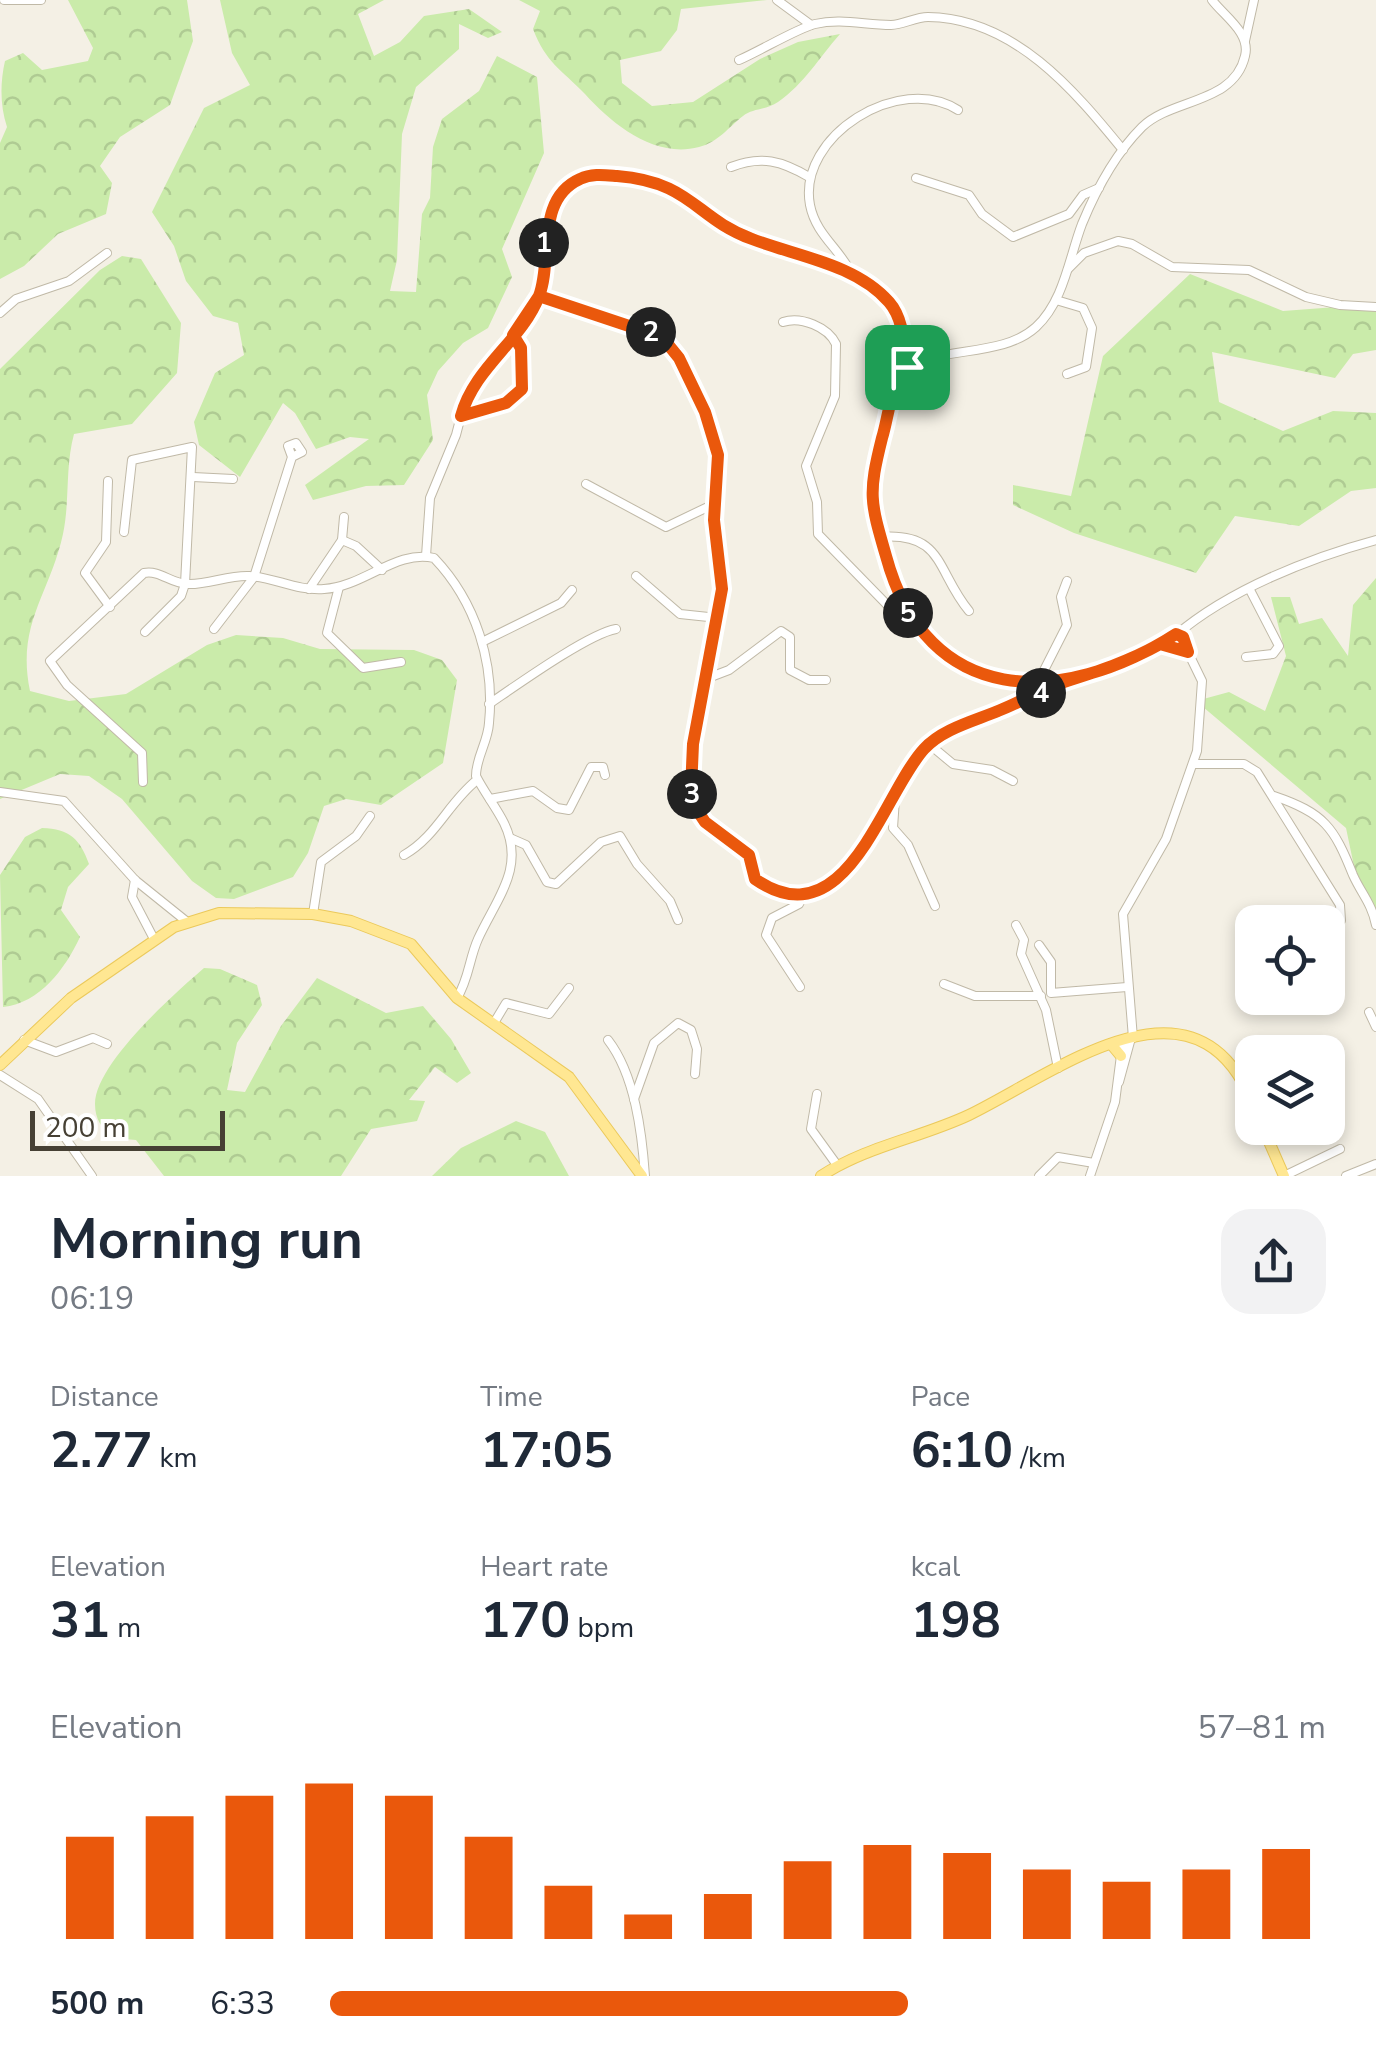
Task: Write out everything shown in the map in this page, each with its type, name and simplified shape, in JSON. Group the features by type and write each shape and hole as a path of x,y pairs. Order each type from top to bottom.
{"main road":[{"path":"3,1057 71,998 186,921 240,911 313,914 351,921 411,944 456,998 568,1077 643,1176"},
{"path":"821,1176 837,1166 967,1115 1120,1040 1198,1036 1227,1056 1235,1071"},
{"path":"1120,1040 1121,1056"},
{"path":"1270,1145 1284,1176"}],"street":[{"path":"4,0 41,0"},
{"path":"777,0 811,25"},
{"path":"1212,0 1245,41"},
{"path":"1058,684 996,677 960,663 936,649 901,602 880,537 871,477 898,379 907,367 1024,336 1056,300 1099,188 1123,150 1154,117 1224,86 1243,62 1254,0"},
{"path":"739,60 811,25 852,20 894,26 927,17 1008,39 1087,103 1123,150"},
{"path":"854,277 845,257 820,233 810,205 810,178 825,145 873,109 919,100 946,103 958,110"},
{"path":"731,167 754,158 790,166 810,178"},
{"path":"426,556 430,498 461,416 476,378 513,335 539,296 543,244 555,208 570,185 601,174 668,185 751,239 795,252 854,277 891,304 900,322 907,367"},
{"path":"916,178 968,196 982,214 1012,237 1069,214 1082,195 1099,188"},
{"path":"1065,272 1084,253 1118,240 1172,267 1249,270 1306,297 1340,305 1376,307"},
{"path":"0,313 16,299 69,281 107,253"},
{"path":"539,296 656,334 673,348 693,384 716,446 714,504 722,566 718,618 693,744 695,807 716,833 749,855 755,879 790,892 804,893 824,886 848,869 928,744 1058,684 1127,662 1160,644 1178,640 1204,611 1376,540"},
{"path":"1056,300 1083,308 1092,328 1086,367 1067,374"},
{"path":"783,322 807,322 833,336 836,344 834,396 806,466 816,502 818,534 899,617 917,628"},
{"path":"461,416 506,403 522,389 521,348 513,335"},
{"path":"124,532 132,460 192,447 186,584 182,596 145,632"},
{"path":"214,629 254,576 292,457"},
{"path":"193,477 233,479"},
{"path":"108,482 106,542 86,573 110,607"},
{"path":"586,484 666,527 714,504"},
{"path":"309,589 342,540 344,517"},
{"path":"880,537 906,535 928,546 952,591 969,610"},
{"path":"342,540 356,546 382,570"},
{"path":"144,782 142,753 50,666 53,655 144,573 154,571 186,584 254,576 309,589 339,587 426,556 437,560 467,600 482,642 489,726 476,766 477,780 510,838 510,878 476,943 468,974 456,998"},
{"path":"636,576 680,614 718,618"},
{"path":"1037,684 1066,630 1061,597 1067,581"},
{"path":"339,587 327,632 330,640 363,668 401,662"},
{"path":"482,642 561,604 572,590"},
{"path":"1246,657 1273,654 1280,646 1250,590"},
{"path":"489,704 570,654 587,638 616,629"},
{"path":"708,678 729,670 781,632 790,637 790,670 809,680 826,680"},
{"path":"1119,1082 1127,986 1121,932 1125,908 1166,838 1194,764 1202,681 1178,640"},
{"path":"928,744 954,764 992,770 1013,780"},
{"path":"1194,764 1244,764 1257,772 1340,905"},
{"path":"490,799 533,791 558,808 569,810 591,767 604,767 604,775"},
{"path":"404,856 426,842 456,796 477,780"},
{"path":"0,792 64,801 135,880 186,921"},
{"path":"896,795 893,828 908,845 935,906"},
{"path":"1274,796 1303,806 1332,828 1347,853 1354,877 1372,905 1376,924"},
{"path":"313,914 322,862 356,836 370,816"},
{"path":"510,838 526,845 547,882 556,884 600,842 623,838 637,864 670,901 678,920"},
{"path":"135,880 132,897 154,939"},
{"path":"800,987 766,935 772,918 799,904 804,893"},
{"path":"1016,925 1024,940 1020,954 1041,996 1058,1068"},
{"path":"1039,945 1051,962 1051,993 1127,986"},
{"path":"944,984 975,996 1041,996"},
{"path":"494,1023 506,1003 548,1014 570,988"},
{"path":"1369,1012 1376,1028"},
{"path":"634,1099 654,1043 678,1023 691,1030 696,1048 694,1074"},
{"path":"24,1040 60,1052 93,1038 107,1044"},
{"path":"608,1040 618,1052 641,1120 643,1176"},
{"path":"1090,1176 1119,1082 1121,1056"},
{"path":"0,1074 38,1099 92,1176"},
{"path":"817,1094 811,1129 837,1166"},
{"path":"1284,1176 1340,1149"},
{"path":"1038,1176 1058,1157 1094,1164"},
{"path":"1346,1176 1376,1164"}],"green space":[{"path":"68,0 187,0 193,41 170,105 120,137 100,166 112,183 106,214 58,234 24,266 0,279 0,143 7,127 2,94 5,61 23,53 42,70 88,61 93,48"},
{"path":"220,0 384,0 358,14 374,56 400,42 424,16 469,9 502,32 488,38 459,24 459,49 416,87 402,134 397,260 390,291 416,292 422,214 430,198 433,147 442,119 479,91 497,56 537,77 544,153 502,249 512,277 488,328 463,343 438,371 427,395 433,440 404,485 366,486 313,500 305,485 369,439 350,437 316,449 295,413 283,403 240,477 199,445 194,422 215,373 244,355 238,323 213,316 186,281 174,246 152,212 204,108 250,85 232,53"},
{"path":"519,0 767,0 681,9 677,30 661,51 620,60 622,83 652,106 693,102 760,59 798,42 840,34 804,79 778,102 747,113 705,145 666,148 621,127 555,65 533,29 540,11"},
{"path":"122,256 141,259 181,323 177,373 132,424 74,434 63,534 27,647 30,691 69,701 126,694 207,645 236,635 283,638 320,649 414,650 442,660 457,680 443,763 381,805 346,799 324,806 308,853 293,877 234,899 216,898 192,881 122,799 89,776 60,774 0,799 0,369 100,270"},
{"path":"1190,274 1283,311 1376,304 1376,350 1353,354 1335,378 1212,352 1219,402 1283,431 1333,411 1376,413 1376,488 1351,491 1299,526 1235,516 1196,573 1074,533 1013,505 1013,485 1071,496 1103,356"},
{"path":"1376,578 1376,917 1355,871 1346,828 1196,701 1229,692 1265,711 1286,656 1271,597 1290,597 1299,624 1322,618 1348,656 1353,605"},
{"path":"42,828 73,837 89,864 68,887 61,910 80,937 67,961 40,992 3,1007 0,875 25,837"},
{"path":"204,968 220,969 257,985 262,1005 237,1043 227,1090 245,1092 281,1026 317,978 386,1013 423,1006 451,1039 471,1073 457,1083 435,1067 409,1100 425,1101 417,1121 371,1129 341,1176 164,1176 136,1140 112,1138 102,1127 95,1104 98,1088 122,1050"},
{"path":"516,1121 545,1132 569,1176 432,1176 461,1148"}],"route":[{"path":"907,367 893,394 870,486 876,524 901,602 936,649 984,674 1038,684 1058,684 1102,672 1127,662 1176,634 1183,637 1188,652 1174,644 1160,644 1127,662 1058,684 962,725 928,744 848,869 810,892 790,892 755,879 749,855 705,822 695,807 691,790 693,744 706,691 722,589 714,520 718,455 705,412 673,348 656,334 539,296 524,317 513,335 521,348 522,389 506,403 461,416 476,378 513,335 539,296 543,244 555,208 570,185 583,177 601,174 668,185 751,239 812,258 866,284 891,304 900,322 907,367"}]}
